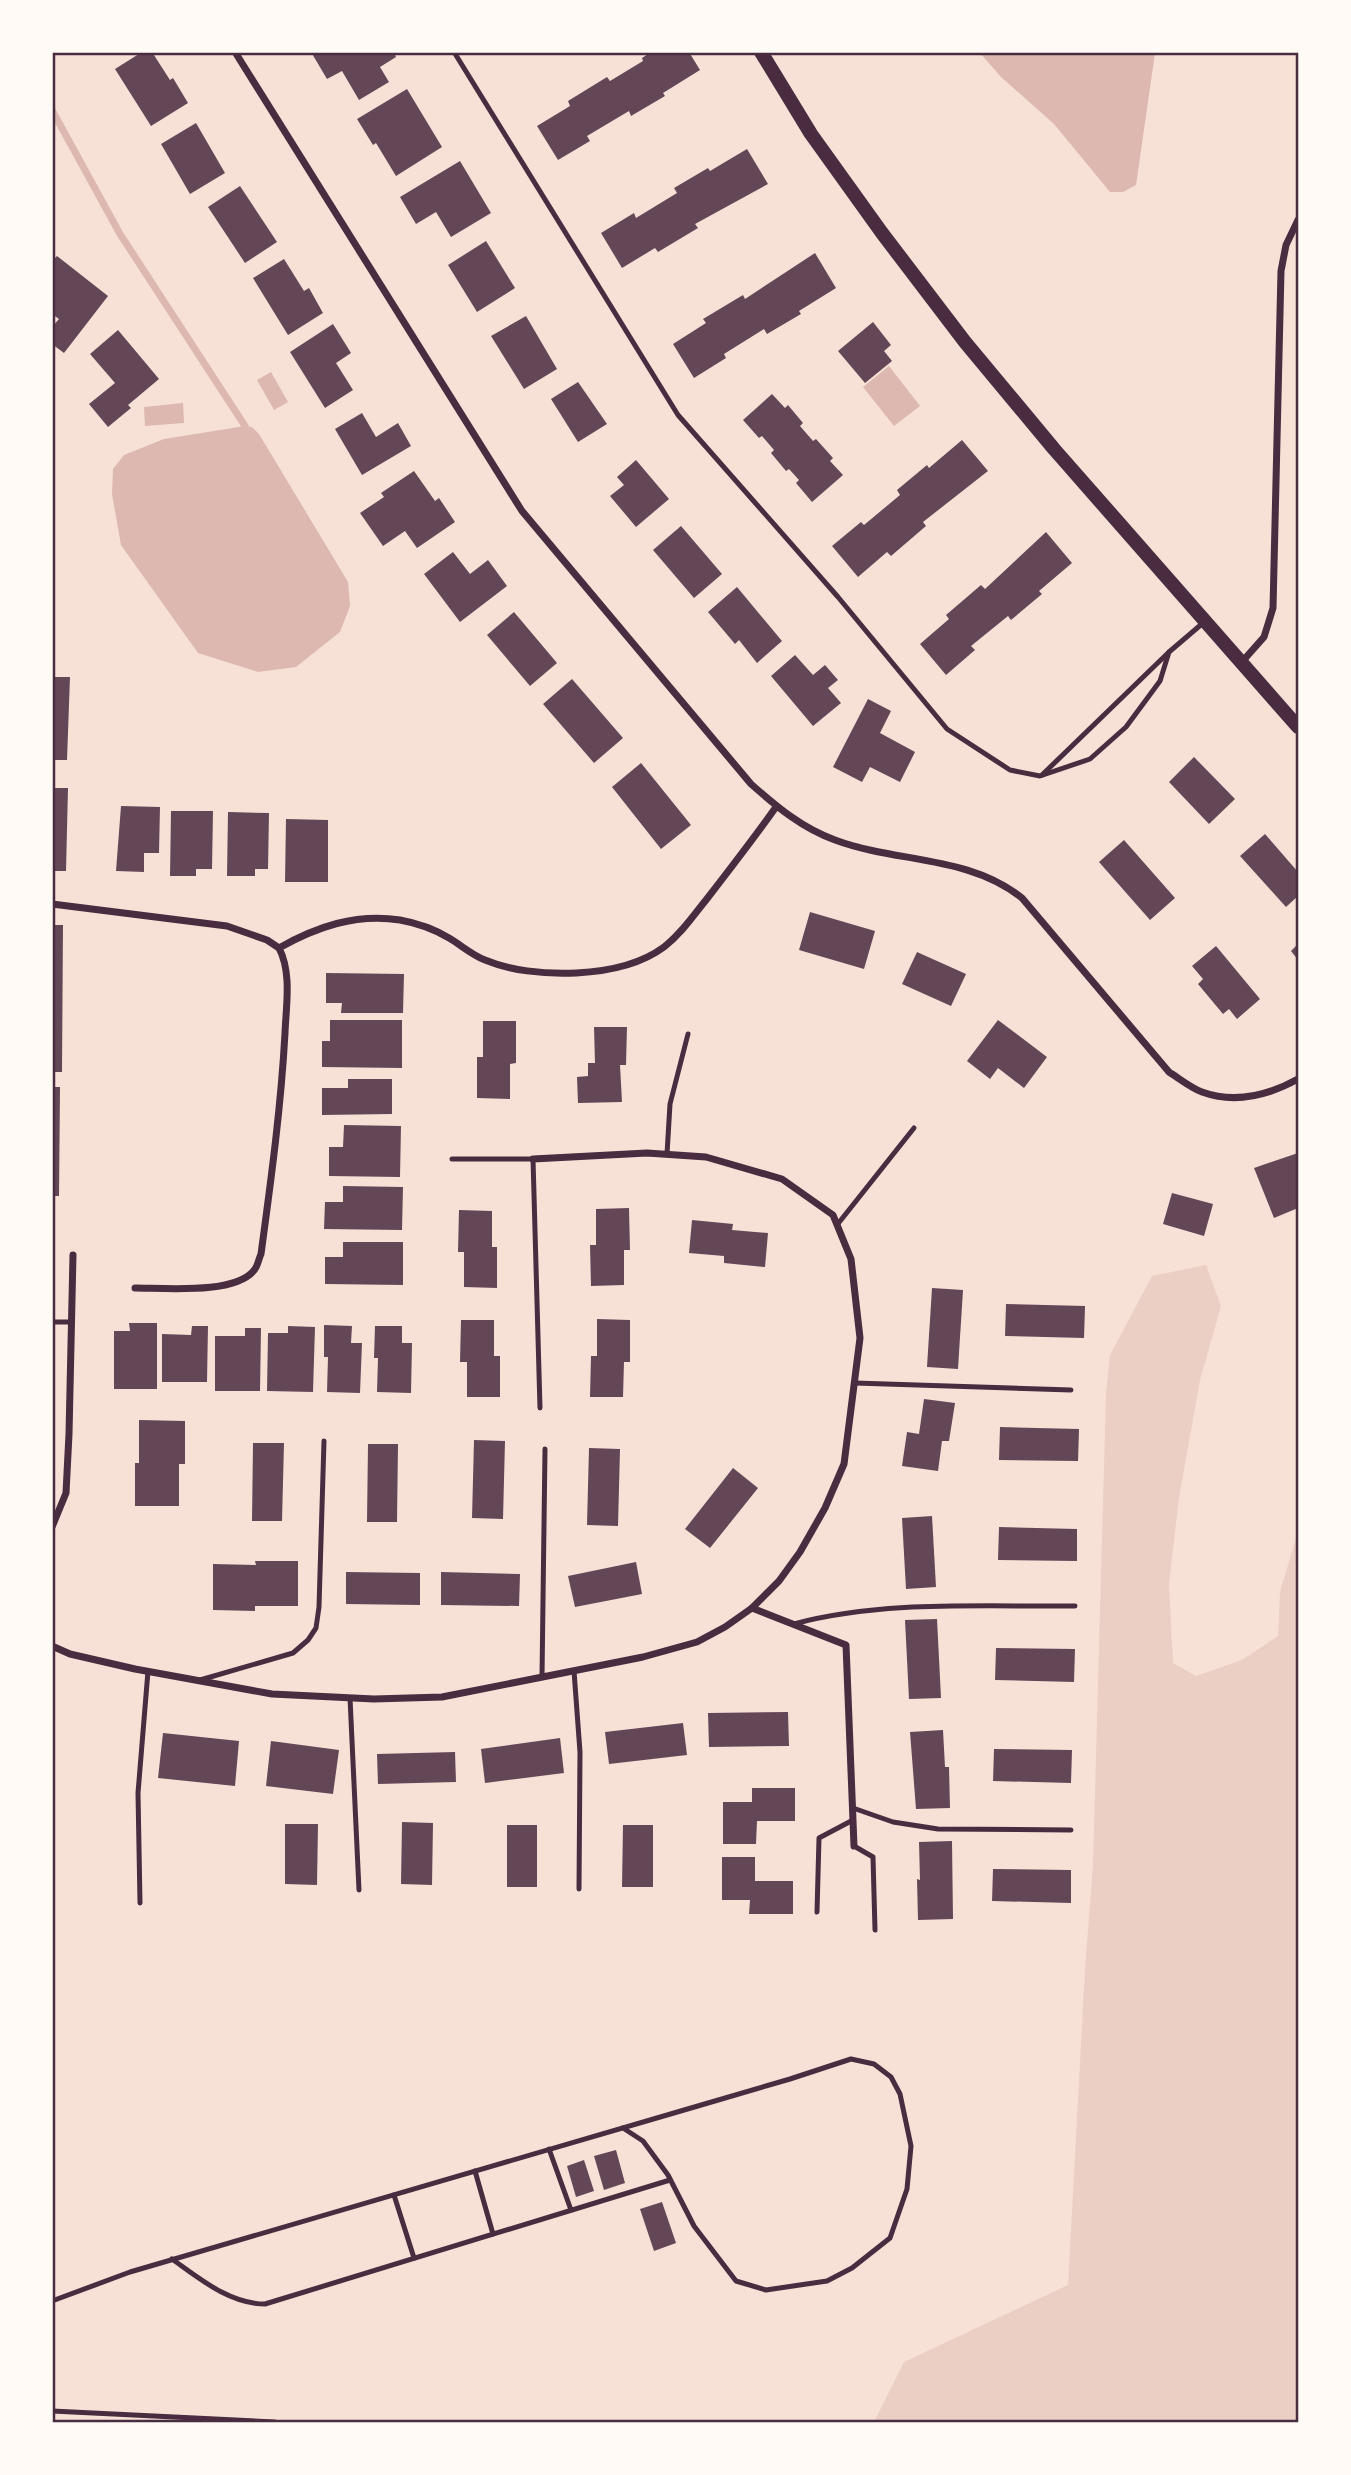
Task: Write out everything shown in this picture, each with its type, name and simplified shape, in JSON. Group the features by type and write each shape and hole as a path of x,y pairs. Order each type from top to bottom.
{"main road":[{"path":"761,52 811,134 965,342 1054,449 1298,727"}],"street":[{"path":"235,52 522,511 751,784 776,807 805,827 836,841 978,872 1004,883 1022,898 1169,1072 1201,1092 1225,1098 1256,1096 1298,1079"},
{"path":"1241,663 1264,637 1273,608 1281,271 1286,245 1298,220"},
{"path":"279,948 334,923 361,918 399,920 430,928 482,959 507,968 556,973 599,971 642,959 663,948 679,933 776,807"},
{"path":"52,904 227,926 267,940 279,948 284,959 287,995 277,1141 261,1254 255,1269 230,1284 214,1287 135,1288"},
{"path":"52,1646 70,1654 272,1694 350,1698 442,1697 643,1657 697,1642 752,1608 779,1581 825,1508 844,1464 860,1338 859,1313 850,1259 833,1215 782,1179 706,1157 646,1153 533,1159"},
{"path":"52,1527 66,1493 73,1255"},
{"path":"752,1608 846,1645 854,1846"}],"lane":[{"path":"454,52 678,415 838,597 947,729 1010,769 1040,776 1090,759 1126,727 1160,681 1169,652"},
{"path":"1040,776 1205,621"},
{"path":"667,1154 670,1104 688,1034"},
{"path":"837,1225 914,1128"},
{"path":"452,1159 533,1159 540,1408"},
{"path":"52,1322 72,1322"},
{"path":"855,1383 1071,1390"},
{"path":"197,1681 293,1653 308,1640 316,1628 324,1441"},
{"path":"542,1677 545,1449"},
{"path":"791,1625 865,1609 1075,1606"},
{"path":"140,1903 138,1793 148,1671"},
{"path":"574,1671 580,1752 579,1889"},
{"path":"350,1698 359,1890"},
{"path":"853,1808 893,1822 938,1829 1071,1830"},
{"path":"817,1912 819,1838 853,1820"},
{"path":"854,1846 873,1857 876,1930"},
{"path":"52,2301 172,2259 851,2059 874,2064 891,2077 900,2094 911,2146 907,2189 890,2238 852,2268 827,2281 766,2290 736,2281 694,2226 670,2180 643,2141 624,2128"},
{"path":"549,2149 571,2210"},
{"path":"475,2171 493,2234"},
{"path":"172,2259 210,2286 237,2300 265,2304 670,2180"},
{"path":"394,2195 414,2258"},
{"path":"52,2411 275,2423"}],"shaded area":[{"path":"980,53 1155,53 1136,185 1123,192 1110,192 1054,124 1001,77"},
{"path":"889,366 920,406 894,426 863,387"},
{"path":"271,372 288,402 274,410 257,380"},
{"path":"183,403 184,423 145,426 144,407"},
{"path":"252,427 259,434 348,582 350,606 340,632 296,667 258,672 198,653 121,545 112,494 113,469 124,455 164,439"},
{"path":"1206,1265 1221,1306 1200,1380 1179,1498 1169,1584 1173,1663 1196,1676 1242,1660 1278,1636 1280,1592 1298,1531 1298,2422 874,2422 904,2362 1068,2285 1093,1864 1106,1393 1110,1355 1152,1276"}],"building":[{"path":"142,52 152,52 170,80 173,78 188,103 151,126 115,69"},
{"path":"311,52 394,52 396,57 380,67 389,82 359,100 342,71 327,79"},
{"path":"651,52 689,52 700,70 663,93 665,96 631,116 629,111 587,136 590,141 558,160 537,126 570,106 568,101 607,77 610,81 643,61 642,58"},
{"path":"407,89 442,147 396,176 376,143 373,145 357,119"},
{"path":"196,123 225,173 190,194 161,144"},
{"path":"747,149 768,184 695,224 698,228 658,252 655,248 622,268 601,233 634,213 636,218 677,193 674,188"},
{"path":"460,161 491,213 451,237 436,212 416,224 400,197"},
{"path":"240,186 277,242 245,263 208,207"},
{"path":"486,241 515,288 477,312 448,265"},
{"path":"815,253 836,288 799,311 801,314 767,334 764,329 724,354 726,358 694,378 673,344 706,323 703,319 743,295 745,299"},
{"path":"57,256 108,296 64,353 52,344 52,327 59,319 52,314 52,261"},
{"path":"284,259 304,291 309,288 323,313 288,335 253,278"},
{"path":"526,316 557,369 524,389 491,336"},
{"path":"873,322 891,345 884,351 892,361 865,383 838,351"},
{"path":"333,324 351,353 336,363 353,390 325,408 290,352"},
{"path":"118,330 159,379 128,405 131,408 108,427 89,404 115,383 90,354"},
{"path":"578,382 607,424 578,442 551,399"},
{"path":"772,394 785,408 788,405 803,423 800,426 833,458 830,461 843,475 812,502 796,483 799,480 789,469 786,471 771,453 774,450 743,420"},
{"path":"362,413 376,437 398,423 411,446 362,475 335,429"},
{"path":"962,440 988,471 923,522 926,526 891,556 887,552 858,577 832,546 861,522 864,525 900,495 897,490"},
{"path":"636,460 669,499 636,527 610,496 624,485 617,477"},
{"path":"414,471 435,501 439,498 455,522 417,548 405,531 383,546 360,513 384,497 381,493"},
{"path":"681,526 722,574 694,598 653,550"},
{"path":"1046,532 1072,563 1039,591 1042,594 1011,620 1008,616 971,646 975,650 946,675 920,644 949,619 946,615 981,585 985,589"},
{"path":"453,552 470,574 488,560 507,586 460,622 424,574"},
{"path":"737,587 782,641 757,663 739,640 735,644 708,612"},
{"path":"514,612 557,663 530,686 487,635"},
{"path":"795,655 813,675 825,665 838,680 828,688 841,703 813,726 771,676"},
{"path":"52,677 70,677 67,760 52,760"},
{"path":"572,679 623,738 594,763 543,704"},
{"path":"868,699 891,711 880,733 915,752 900,782 870,767 862,782 833,767"},
{"path":"1194,757 1235,799 1209,824 1169,782"},
{"path":"641,763 691,825 661,849 612,787"},
{"path":"52,788 68,788 66,871 52,871"},
{"path":"121,806 160,807 159,853 144,853 144,872 116,871"},
{"path":"171,811 213,811 212,869 196,869 196,876 170,876"},
{"path":"228,812 269,813 268,869 255,869 255,876 227,876"},
{"path":"286,819 328,820 328,882 285,882"},
{"path":"1265,834 1298,872 1298,896 1286,907 1240,856"},
{"path":"1124,840 1175,898 1150,920 1099,862"},
{"path":"810,912 875,931 864,969 799,950"},
{"path":"52,925 63,925 62,1072 52,1072"},
{"path":"1298,944 1298,960 1291,951"},
{"path":"1216,946 1260,999 1237,1019 1229,1009 1223,1014 1198,984 1203,979 1192,966"},
{"path":"917,952 966,974 951,1006 902,984"},
{"path":"326,973 404,974 403,1013 341,1013 342,1003 326,1003"},
{"path":"330,1020 402,1020 402,1068 322,1067 322,1041 330,1041"},
{"path":"998,1020 1047,1057 1024,1088 998,1068 990,1079 967,1061"},
{"path":"483,1021 516,1021 516,1063 510,1064 510,1099 477,1098 477,1057 483,1057"},
{"path":"594,1027 627,1027 626,1065 620,1065 622,1102 578,1103 577,1077 588,1076 588,1063 595,1063"},
{"path":"348,1079 392,1079 392,1114 322,1115 322,1088 348,1088"},
{"path":"52,1087 60,1087 59,1196 52,1196"},
{"path":"344,1125 401,1126 400,1177 329,1176 329,1147 343,1147"},
{"path":"1298,1153 1298,1208 1274,1218 1254,1168"},
{"path":"343,1186 403,1187 402,1230 324,1229 325,1202 343,1202"},
{"path":"1172,1193 1213,1204 1204,1236 1163,1224"},
{"path":"629,1208 630,1250 624,1250 624,1285 591,1286 590,1245 596,1245 596,1209"},
{"path":"459,1210 492,1211 492,1247 497,1247 497,1288 464,1287 464,1252 458,1252"},
{"path":"692,1220 733,1224 732,1230 768,1233 765,1267 724,1263 724,1256 689,1253"},
{"path":"343,1242 403,1242 403,1285 325,1284 325,1257 343,1257"},
{"path":"932,1288 963,1290 958,1369 927,1367"},
{"path":"1006,1304 1085,1306 1084,1338 1005,1336"},
{"path":"597,1319 630,1320 630,1362 624,1362 623,1397 590,1397 591,1356 597,1356"},
{"path":"461,1320 494,1320 494,1356 500,1356 500,1397 467,1397 467,1362 460,1362"},
{"path":"129,1323 157,1323 157,1389 114,1389 114,1331 130,1331"},
{"path":"324,1325 352,1326 351,1343 362,1343 360,1393 327,1392 328,1357 324,1357"},
{"path":"192,1326 208,1326 207,1382 162,1382 162,1334 191,1335"},
{"path":"288,1326 315,1327 313,1392 267,1391 268,1333 288,1333"},
{"path":"375,1326 402,1326 402,1343 412,1343 411,1393 377,1392"},
{"path":"245,1328 261,1328 260,1391 215,1391 215,1336 245,1336"},
{"path":"924,1399 955,1403 949,1441 942,1441 938,1471 902,1466 907,1432 919,1434"},
{"path":"139,1420 185,1421 185,1464 179,1464 179,1506 135,1506"},
{"path":"1000,1427 1079,1429 1078,1461 999,1460"},
{"path":"474,1440 505,1441 503,1519 472,1518"},
{"path":"253,1443 284,1443 282,1521 252,1521"},
{"path":"368,1444 398,1444 397,1522 367,1522"},
{"path":"589,1448 620,1449 618,1526 587,1525"},
{"path":"733,1468 758,1488 710,1548 685,1529"},
{"path":"932,1516 936,1587 906,1589 902,1518"},
{"path":"999,1527 1077,1529 1077,1561 998,1560"},
{"path":"255,1561 298,1561 298,1606 255,1606 255,1611 213,1610 213,1564 256,1565"},
{"path":"636,1562 642,1594 575,1607 568,1576"},
{"path":"346,1572 420,1573 420,1605 346,1604"},
{"path":"441,1572 520,1574 519,1606 441,1605"},
{"path":"937,1619 941,1698 909,1699 905,1620"},
{"path":"996,1648 1075,1649 1074,1682 995,1680"},
{"path":"788,1712 789,1746 709,1747 708,1713"},
{"path":"683,1723 687,1755 609,1764 605,1732"},
{"path":"943,1730 945,1767 949,1767 950,1808 916,1809 910,1732"},
{"path":"163,1733 239,1741 235,1786 158,1778"},
{"path":"560,1738 564,1773 485,1783 481,1749"},
{"path":"271,1741 339,1750 333,1794 266,1786"},
{"path":"994,1749 1072,1750 1071,1783 993,1781"},
{"path":"455,1752 456,1782 378,1784 377,1754"},
{"path":"752,1788 795,1788 795,1821 757,1821 756,1844 723,1844 723,1802 752,1802"},
{"path":"402,1822 433,1823 432,1885 401,1884"},
{"path":"285,1824 318,1824 317,1885 285,1884"},
{"path":"507,1825 537,1825 537,1887 507,1887"},
{"path":"623,1825 653,1825 653,1887 622,1887"},
{"path":"952,1841 953,1919 918,1920 919,1842"},
{"path":"722,1857 755,1857 755,1881 793,1881 793,1914 749,1914 750,1900 722,1900"},
{"path":"993,1869 1071,1870 1071,1903 992,1901"},
{"path":"616,2150 625,2183 604,2190 594,2156"},
{"path":"584,2160 594,2191 576,2197 567,2166"},
{"path":"662,2202 676,2243 654,2251 640,2209"}],"waterway":[{"path":"52,110 120,234 245,426"}]}
